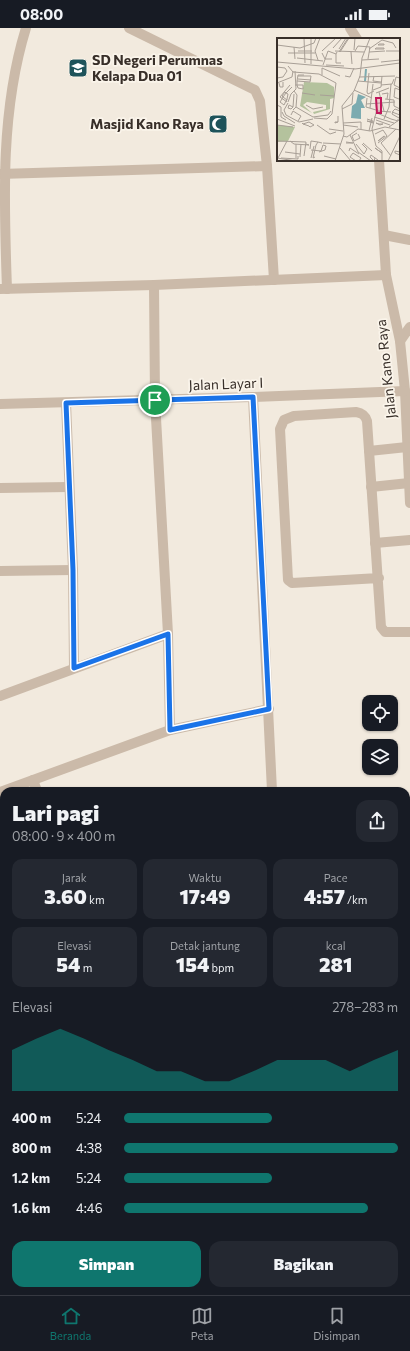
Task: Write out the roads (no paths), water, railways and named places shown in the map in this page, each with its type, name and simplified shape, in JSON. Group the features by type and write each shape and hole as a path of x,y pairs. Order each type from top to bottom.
{"street":[{"path":"26,28 14,71 2,174 3,289 154,285 386,275"},
{"path":"129,28 255,90 260,101 267,166 274,280"},
{"path":"350,28 356,38"},
{"name":"Jalan Kano Raya","path":"379,161 386,275 400,341 405,391 410,503"},
{"path":"2,174 267,166"},
{"path":"384,235 410,240"},
{"path":"154,285 155,400 168,634 170,730"},
{"path":"400,341 410,327"},
{"name":"Jalan Layar I","path":"0,404 405,391"},
{"path":"253,397 272,787"},
{"path":"66,403 68,487 73,570 74,668"},
{"path":"379,578 289,582 287,572 281,425 284,420 294,416 364,414 367,421 375,542 379,578 383,630 410,632"},
{"path":"369,451 407,447"},
{"path":"371,486 409,482"},
{"path":"0,488 68,487"},
{"path":"375,542 410,540"},
{"path":"0,571 73,570"},
{"path":"0,696 168,634"},
{"path":"14,787 170,730 269,709"},
{"path":"33,780 36,787"}],"place":[{"name":"SD Negeri Perumnas Kelapa Dua 01","path":"78,68"},
{"name":"Masjid Kano Raya","path":"218,124"}]}
